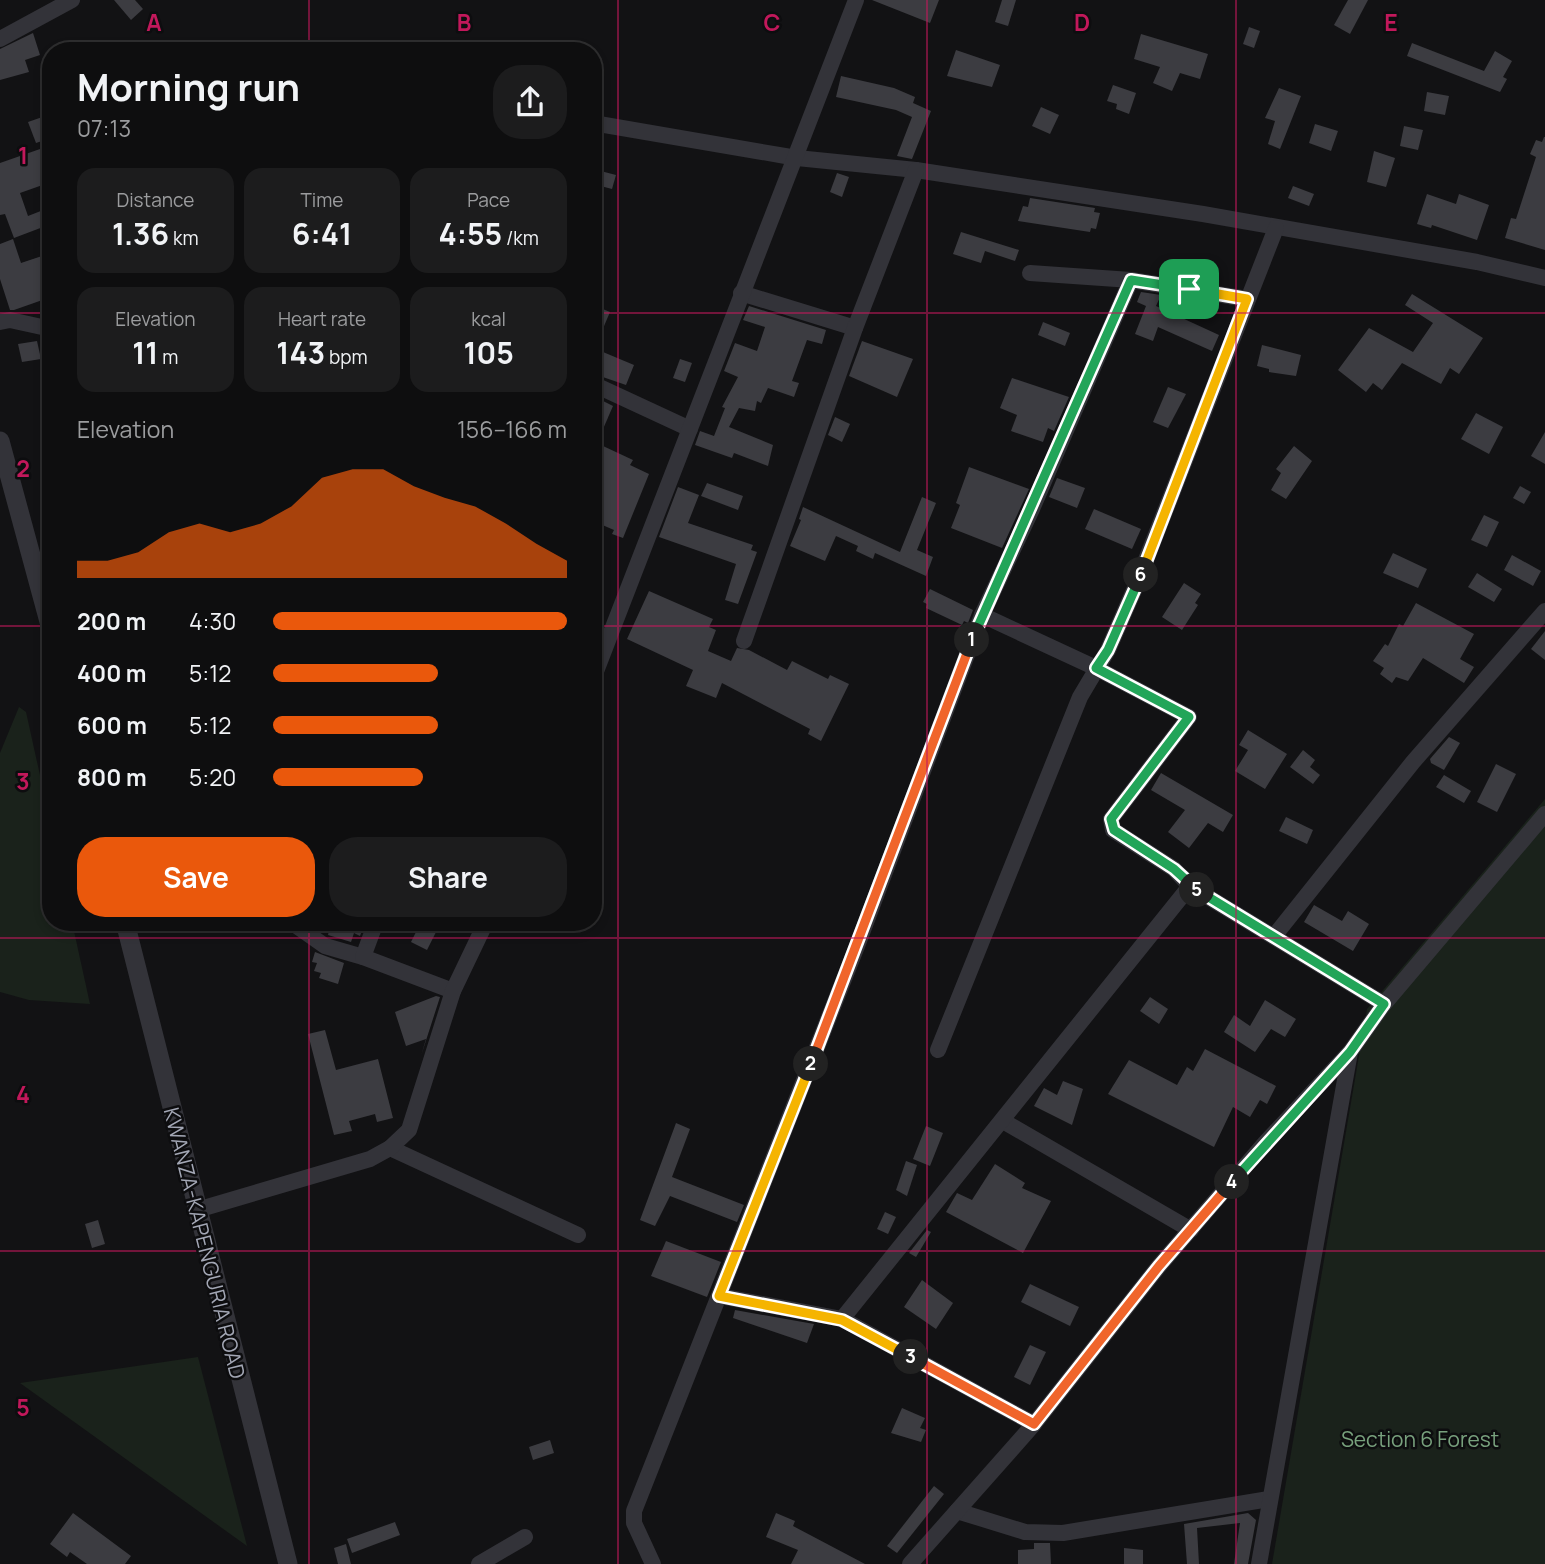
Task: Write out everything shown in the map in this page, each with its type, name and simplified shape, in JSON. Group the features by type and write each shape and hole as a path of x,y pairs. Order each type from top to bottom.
{"street":[{"path":"0,38 72,0"},
{"path":"602,656 856,0"},
{"path":"602,125 797,158 916,170 1276,228 1477,261 1545,278"},
{"path":"744,641 855,328 916,170"},
{"path":"938,1049 1080,697 1108,650 1135,588 1276,228"},
{"path":"1030,272 1131,280 1247,299"},
{"path":"653,1564 634,1523 634,1511 982,615 1032,509 1131,280"},
{"path":"741,293 855,328"},
{"path":"0,322 10,320 42,327"},
{"path":"602,388 690,429"},
{"path":"0,441 42,596"},
{"path":"1275,935 1413,762 1545,611"},
{"path":"982,615 1096,668 1189,717 1111,819 1114,830 1174,869 1191,886 1384,1004"},
{"path":"910,1564 1034,1424 1265,1143 1350,1052 1384,1004 1545,814"},
{"path":"842,1320 1191,886"},
{"name":"KWANZA-KAPENGURIA ROAD","path":"127,931 288,1564"},
{"path":"304,931 325,946 363,957 453,992"},
{"path":"363,957 373,931"},
{"path":"197,1210 370,1159 390,1148 409,1130 453,992 482,931"},
{"path":"1259,1564 1350,1052"},
{"path":"1003,1121 1191,1230"},
{"path":"390,1148 578,1235"},
{"path":"719,1296 842,1320 1034,1424"},
{"path":"957,1511 1025,1532 1063,1533 1269,1499"},
{"path":"479,1564 525,1537"}],"green space":[{"path":"19,707 26,712 42,784 42,931 74,931 90,1004 29,1000 0,992 0,753"},
{"name":"Section 6 Forest","path":"1545,799 1545,1564 1272,1564 1367,1009"},
{"path":"198,1357 247,1546 20,1383"}],"building":[{"path":"114,0 135,0 143,9 131,20"},
{"path":"872,0 939,0 930,23"},
{"path":"1002,0 1016,0 1008,26 995,22"},
{"path":"1348,0 1368,0 1350,34 1334,25"},
{"path":"1249,27 1260,31 1254,48 1243,44"},
{"path":"33,33 40,55 25,60 29,72 0,80 0,49"},
{"path":"1141,34 1208,54 1200,79 1180,73 1172,91 1153,83 1160,67 1134,59"},
{"path":"1412,43 1484,71 1495,51 1512,61 1503,77 1507,79 1500,92 1407,56"},
{"path":"956,50 1000,65 992,87 947,76"},
{"path":"841,76 894,88 915,97 913,103 931,111 912,159 897,156 912,117 896,110 836,97"},
{"path":"1113,85 1136,93 1129,114 1116,109 1117,104 1107,101"},
{"path":"1279,88 1301,96 1280,149 1268,144 1275,121 1265,118"},
{"path":"1427,92 1449,96 1445,115 1424,111"},
{"path":"1041,107 1059,115 1050,134 1032,126"},
{"path":"42,117 42,141 36,143 28,122"},
{"path":"1315,124 1338,131 1331,151 1309,143"},
{"path":"1404,126 1423,130 1418,150 1400,146"},
{"path":"1544,137 1545,250 1505,238 1511,218 1516,219 1536,157 1530,154 1536,140 1542,142"},
{"path":"40,149 42,185 20,193 28,216 42,211 42,227 14,238 5,214 0,215 0,163"},
{"path":"1374,151 1395,158 1386,187 1367,182"},
{"path":"602,171 616,175 612,189 602,186"},
{"path":"837,173 849,177 842,197 830,192"},
{"path":"1293,186 1314,194 1309,206 1288,198"},
{"path":"1427,194 1456,204 1459,194 1489,205 1477,240 1432,225 1431,228 1417,224"},
{"path":"1030,198 1095,208 1094,212 1100,213 1096,229 1091,228 1090,232 1018,221 1023,206 1028,207"},
{"path":"961,232 1019,250 1015,261 985,251 981,263 953,254"},
{"path":"13,239 21,263 42,256 42,300 10,310 0,279 0,244"},
{"path":"1141,292 1161,295 1156,306 1219,335 1212,351 1158,327 1153,341 1135,334 1146,306 1137,302"},
{"path":"1412,294 1483,338 1459,374 1450,368 1441,384 1402,363 1382,390 1373,383 1366,392 1338,370 1369,328 1413,352 1433,323 1405,305"},
{"path":"749,306 826,330 822,344 807,340 792,381 799,383 794,397 768,388 761,403 757,401 755,411 739,408 729,427 773,445 768,466 734,453 732,458 695,445 700,431 714,436 725,408 722,407 738,377 724,371 735,343 757,351 765,327 743,320"},
{"path":"602,309 610,312 602,331"},
{"path":"1043,322 1070,333 1065,346 1038,335"},
{"path":"37,341 41,359 22,362 18,344"},
{"path":"862,341 913,359 897,397 849,376"},
{"path":"1262,345 1301,355 1296,376 1269,372 1269,369 1257,366"},
{"path":"603,352 634,365 626,385 602,377"},
{"path":"680,359 692,363 685,382 673,378"},
{"path":"1012,378 1069,397 1054,431 1048,428 1043,442 1011,431 1017,415 1000,408"},
{"path":"1168,387 1186,394 1168,428 1153,422"},
{"path":"602,400 613,406 602,431"},
{"path":"1476,413 1503,427 1489,454 1461,439"},
{"path":"835,417 850,424 842,442 828,435"},
{"path":"1545,432 1545,464 1531,456"},
{"path":"603,446 633,460 630,465 649,474 623,538 612,534 614,530 602,525"},
{"path":"1294,446 1312,461 1286,499 1271,490 1281,473 1276,469"},
{"path":"969,467 1029,489 1002,548 951,528 960,505 956,503"},
{"path":"1057,478 1085,488 1077,508 1049,497"},
{"path":"707,483 743,496 738,510 701,496"},
{"path":"1520,486 1531,492 1524,504 1513,498"},
{"path":"678,487 699,495 688,523 753,545 751,550 757,552 738,604 725,600 736,564 659,537"},
{"path":"922,497 936,503 917,550 933,557 926,576 875,553 873,559 856,551 858,546 836,536 825,561 790,546 801,520 799,519 803,507 900,552"},
{"path":"1094,509 1141,529 1132,549 1085,529"},
{"path":"1484,515 1499,522 1487,547 1471,540"},
{"path":"1393,553 1427,569 1418,588 1383,573"},
{"path":"1512,555 1541,571 1533,586 1504,570"},
{"path":"1477,573 1502,589 1494,602 1468,587"},
{"path":"1184,583 1201,594 1195,603 1198,605 1182,630 1162,617"},
{"path":"930,589 973,610 968,623 964,621 962,625 926,608 927,604 923,602"},
{"path":"649,591 713,619 709,627 716,630 708,651 731,661 737,648 749,650 787,670 792,661 828,679 830,675 849,684 821,741 808,734 810,729 722,683 716,698 686,686 693,670 627,639"},
{"path":"1416,603 1474,634 1460,659 1474,667 1464,683 1423,658 1408,681 1396,677 1392,683 1380,674 1384,668 1373,661 1385,644 1388,646 1399,624 1403,626"},
{"path":"1545,631 1545,660 1531,649"},
{"path":"1248,730 1287,754 1265,789 1235,771 1248,750 1239,745"},
{"path":"1449,737 1460,743 1444,770 1431,763 1430,759"},
{"path":"1303,750 1315,760 1310,767 1320,775 1313,784 1290,767"},
{"path":"1496,764 1516,774 1497,812 1477,802"},
{"path":"1161,773 1233,815 1223,832 1208,823 1189,848 1168,832 1185,810 1151,790"},
{"path":"1444,775 1471,791 1464,803 1436,787"},
{"path":"1286,817 1313,830 1307,844 1279,831"},
{"path":"1314,905 1342,921 1348,911 1369,924 1353,951 1304,922"},
{"path":"329,931 362,931 360,936 354,933 351,942 328,935"},
{"path":"416,931 436,931 427,950 411,942"},
{"path":"315,952 344,963 338,984 319,978 321,973 314,971 317,963 312,962"},
{"path":"436,996 440,997 421,1056 426,1039 406,1046 395,1012"},
{"path":"1150,997 1168,1009 1159,1024 1140,1011"},
{"path":"1265,1000 1296,1019 1285,1037 1271,1029 1255,1052 1224,1032 1234,1015 1250,1026"},
{"path":"325,1030 336,1070 378,1059 393,1118 377,1122 375,1114 349,1121 352,1131 334,1135 308,1034"},
{"path":"1205,1049 1276,1086 1267,1104 1260,1100 1250,1117 1233,1107 1214,1147 1108,1094 1129,1060 1177,1085 1187,1067 1193,1071"},
{"path":"1063,1081 1083,1089 1072,1125 1034,1106 1044,1088 1057,1095"},
{"path":"676,1123 690,1129 672,1177 744,1205 737,1222 670,1196 655,1226 640,1220"},
{"path":"926,1126 943,1133 930,1166 913,1159"},
{"path":"906,1161 917,1165 907,1196 896,1190"},
{"path":"995,1164 1025,1183 1022,1188 1051,1201 1023,1253 946,1212 957,1193 972,1200"},
{"path":"885,1212 896,1217 888,1234 877,1229"},
{"path":"98,1220 105,1244 92,1248 85,1224"},
{"path":"927,1230 931,1232 916,1257 909,1253"},
{"path":"666,1241 721,1262 707,1297 651,1276"},
{"path":"922,1280 953,1303 936,1329 904,1307"},
{"path":"1030,1284 1079,1307 1070,1326 1021,1302"},
{"path":"735,1310 814,1324 807,1343 733,1318"},
{"path":"1030,1345 1046,1352 1030,1385 1014,1377"},
{"path":"902,1408 925,1418 920,1428 926,1430 921,1442 891,1433"},
{"path":"550,1440 554,1453 533,1460 529,1447"},
{"path":"934,1486 944,1494 897,1553 887,1546"},
{"path":"73,1513 131,1556 125,1564 87,1564 70,1552 67,1557 50,1544"},
{"path":"776,1513 795,1521 793,1526 865,1564 791,1564 798,1550 766,1537"},
{"path":"1248,1513 1256,1520 1248,1564 1234,1564 1240,1523 1197,1528 1199,1564 1187,1564 1184,1524"},
{"path":"395,1522 400,1535 352,1553 347,1539"},
{"path":"1034,1543 1050,1543 1051,1564 1018,1564 1018,1550 1034,1549"},
{"path":"346,1544 351,1564 338,1564 334,1548"},
{"path":"1124,1548 1143,1550 1143,1564 1124,1564"}],"route":[{"path":"1131,280 1189,289 1247,299 1135,588 1108,650 1096,668 1189,717 1111,819 1111,825 1114,830 1174,869 1191,886 1384,1004 1350,1052 1265,1143 1159,1266 1034,1424 842,1320 719,1296 857,946 982,615 1013,552 1131,280"}]}
